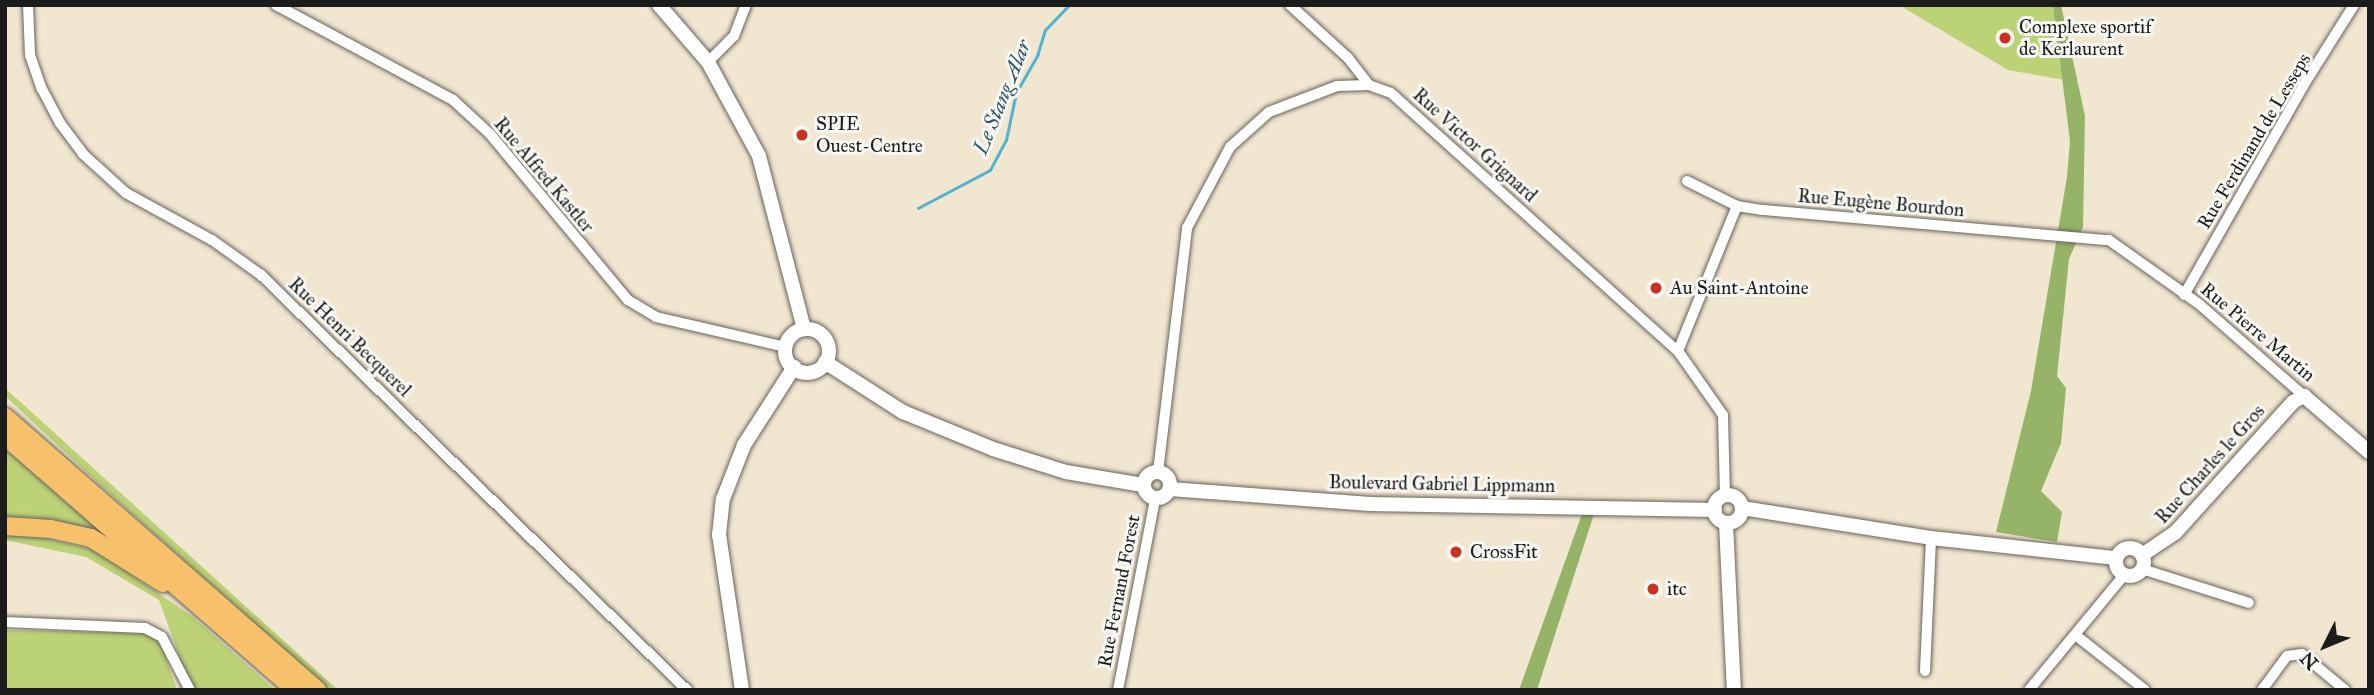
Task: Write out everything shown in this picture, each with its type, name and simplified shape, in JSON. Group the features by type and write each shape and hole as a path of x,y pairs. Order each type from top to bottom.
{"highway":[{"path":"5,405 95,493"},
{"path":"5,417 317,690"},
{"path":"5,436 103,518 295,690"},
{"path":"5,526 51,529 91,538 123,556 295,690"}],"street":[{"name":"Rue Henri Becquerel","path":"28,5 30,55 42,89 60,123 83,154 126,193 212,240 261,275 687,690"},
{"name":"Rue Alfred Kastler","path":"276,5 453,100 491,134 628,300 656,317 786,347"},
{"path":"659,5 708,62 739,115 772,190 804,329"},
{"path":"708,62 734,37 746,5"},
{"path":"1290,5 1348,58 1370,85"},
{"name":"Rue Ferdinand de Lesseps","path":"2183,295 2303,86 2354,5"},
{"path":"1158,472 1187,228 1230,148 1269,112 1337,86 1370,85"},
{"name":"Rue Victor Grignard","path":"1370,85 1391,93 1678,351 1723,415 1725,495"},
{"name":"Rue Eugène Bourdon","path":"1687,181 1737,206 2078,237"},
{"path":"1678,351 1737,206"},
{"name":"Rue Pierre Martin","path":"2078,237 2109,240 2183,295 2369,452"},
{"path":"804,329 817,331 827,341 825,362 811,372 794,367 786,347 792,335 804,329"},
{"path":"825,362 903,412 993,449 1066,472 1143,485 1155,499 1170,489 1169,480 1158,472"},
{"path":"742,690 719,535 723,499 744,445 794,367"},
{"name":"Rue Charles le Gros","path":"2142,562 2175,533 2293,402 2304,396"},
{"path":"1143,485 1150,474 1158,472"},
{"name":"Boulevard Gabriel Lippmann","path":"1170,489 1357,504 1714,510"},
{"path":"1726,523 1738,519 1742,508 1738,499 1725,495 1714,510 1726,523 1734,690"},
{"name":"Rue Fernand Forest","path":"1118,690 1155,499"},
{"path":"1742,508 1931,538 2116,558"},
{"path":"1925,671 1931,538"},
{"path":"2116,558 2126,548 2142,562 2249,603"},
{"path":"2116,558 2124,575"},
{"path":"2124,575 2136,575 2142,562"},
{"path":"2029,690 2078,636 2124,575"},
{"path":"5,622 145,628 162,637 190,690"},
{"path":"2078,636 2145,690"},
{"path":"2262,690 2287,656 2302,654 2345,690"}],"green space":[{"name":"Complexe sportif de Kerlaurent","path":"1899,5 2053,5 2065,80 2008,70"},
{"path":"2053,5 2061,5 2085,116 2083,227 2069,259 2057,376 2066,388 2061,443 2041,491 2062,512 2057,542 1996,532 2031,391 2067,177 2070,141"},
{"path":"5,388 338,690 329,690 98,483 5,396"},
{"path":"5,449 107,535 104,538 5,518"},
{"path":"1582,514 1594,514 1537,690 1519,690"},
{"path":"5,534 36,536 95,550 193,617 275,690 196,690 185,672 159,600 86,557 5,540"},
{"path":"5,630 147,633 160,641 177,690 5,690"}],"waterway":[{"name":"Le Stang Alar","path":"918,208 990,170 1006,140 1016,93 1037,56 1045,30 1069,5"}],"place":[{"name":"Complexe sportif de Kerlaurent","path":"2005,38"},
{"name":"SPIE Ouest-Centre","path":"802,135"},
{"name":"Au Saint-Antoine","path":"1656,288"},
{"name":"CrossFit","path":"1456,552"},
{"name":"itc","path":"1653,589"}]}
